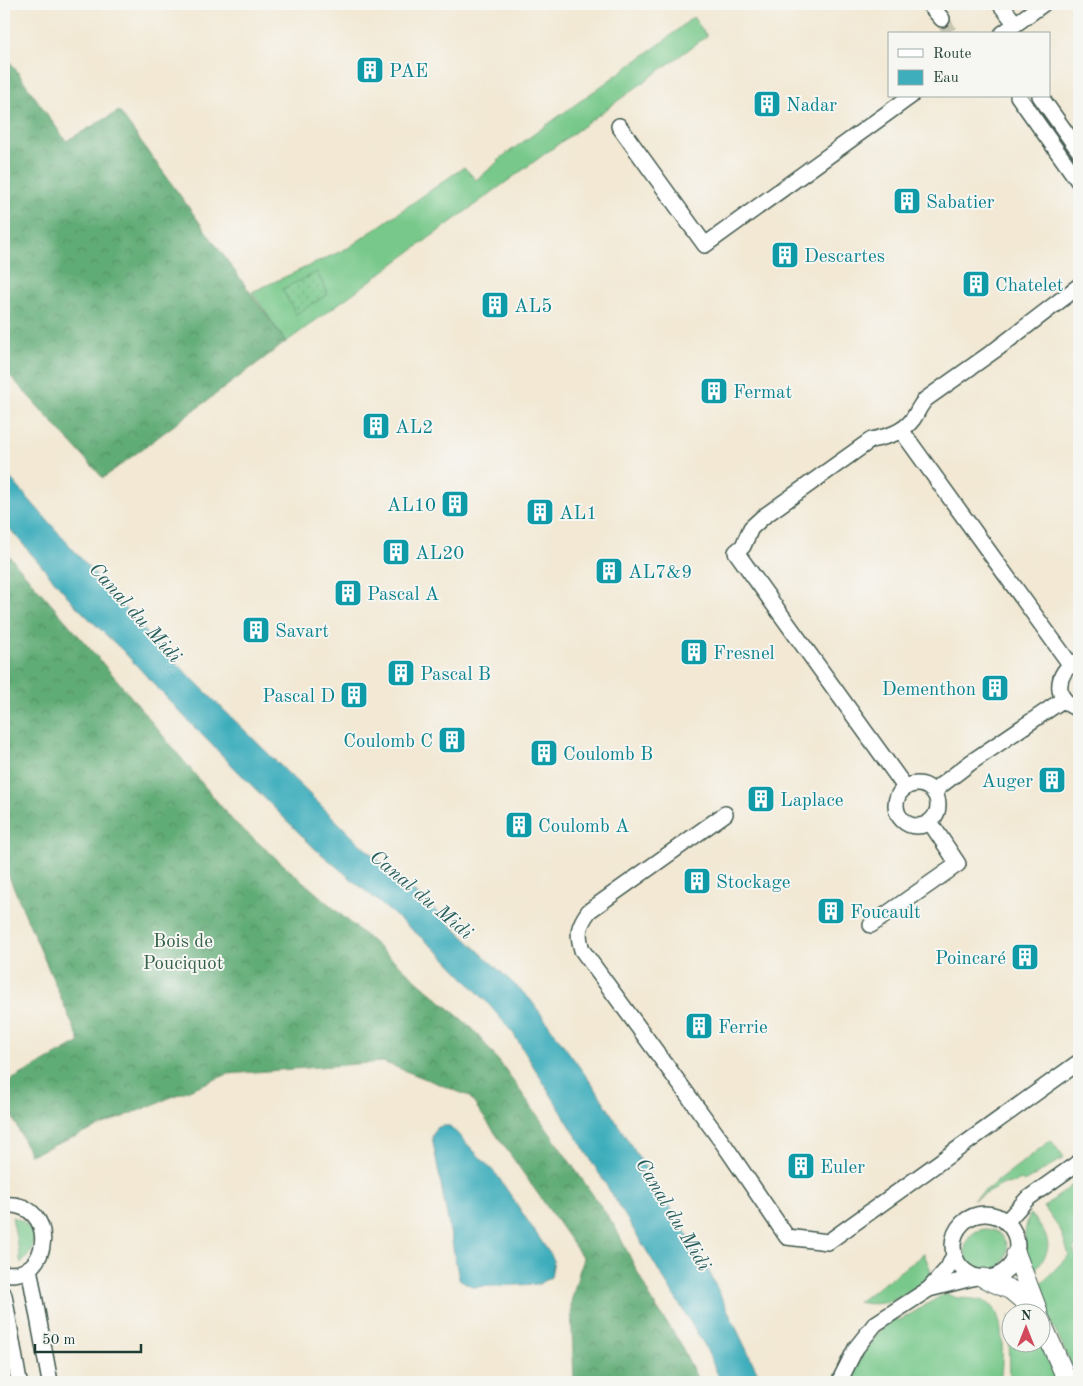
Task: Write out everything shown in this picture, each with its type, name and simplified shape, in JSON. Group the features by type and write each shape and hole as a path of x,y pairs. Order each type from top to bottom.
{"main road":[{"path":"1016,1254 1035,1304"},
{"path":"980,1278 1010,1290 1026,1304"},
{"path":"1050,1340 1068,1382"}],"street":[{"path":"929,4 942,19"},
{"path":"1000,4 1015,24"},
{"path":"1005,32 1043,4"},
{"path":"619,126 705,245 908,98"},
{"path":"1019,98 1079,182"},
{"path":"1041,98 1079,151"},
{"path":"905,787 736,552 742,546 751,528 763,517 870,440 889,437 901,430 912,420 919,406 926,399 998,348 1079,286"},
{"path":"901,430 1075,663 1064,670 1059,684 1064,700 1079,709"},
{"path":"935,793 940,786 970,763 1064,700"},
{"path":"911,784 924,785 935,793 938,805 930,822 910,826 899,818 895,804 896,797 905,787 911,784"},
{"path":"725,814 588,912 581,922 578,937 582,950 719,1138 787,1237 828,1242 1079,1062"},
{"path":"871,925 958,864 930,822"},
{"path":"1006,1222 1027,1199 1079,1162"},
{"path":"4,1205 25,1208 37,1219 44,1237 43,1247 36,1262 29,1268 15,1274 4,1274"},
{"path":"929,1289 980,1278 995,1277 1012,1264 1016,1254 1016,1236 1012,1228 997,1216 987,1214 976,1215 966,1219 954,1235 952,1245 958,1265 966,1273 980,1278"},
{"path":"839,1382 856,1348 875,1324 929,1289 948,1268 954,1255"},
{"path":"29,1268 50,1382"},
{"path":"4,1295 19,1382"}],"green space":[{"path":"693,17 707,36 286,342 252,292 348,248 464,167 476,180 502,157 664,41"},
{"path":"4,53 66,141 119,111 286,342 103,478 4,369"},
{"path":"317,272 328,294 296,314 282,289"},
{"name":"Bois de Pouciquot","path":"4,550 118,681 233,821 473,1029 505,1069 614,1225 652,1301 679,1341 699,1382 574,1382 571,1302 583,1258 469,1096 383,1062 228,1074 30,1155 4,1098 4,1084 80,1042 4,865"},
{"path":"1051,1140 1064,1158 1024,1182 1021,1180 1015,1183 1004,1184 973,1200"},
{"path":"1079,1180 1079,1238 1074,1250 1079,1264 1079,1382 1050,1319 1050,1304 1043,1304 1036,1289 1069,1255 1061,1231 1044,1207"},
{"path":"1030,1214 1043,1231 1048,1245 1043,1259 1029,1276 1025,1244 1027,1221"},
{"path":"12,1217 21,1220 27,1225 33,1237 31,1250 21,1263"},
{"path":"982,1229 990,1229 1001,1235 1007,1250 1001,1265 990,1271 982,1271 971,1265 965,1254 965,1246 971,1235"},
{"path":"924,1254 930,1268 931,1277 897,1299 889,1302 869,1304 858,1302"},
{"path":"944,1294 958,1298 976,1299 992,1306 1000,1326 1002,1365 1000,1382 847,1382 880,1331 896,1317 899,1321"},
{"path":"1009,1354 1046,1354 1057,1382 1010,1382"}],"water":[{"name":"Canal du Midi","path":"4,471 151,638 360,844 436,911 530,999 597,1091 705,1263 762,1382 721,1382 705,1346 513,1033 485,1000 441,954 313,847 195,728 123,651 76,606 4,522"},
{"path":"450,1126 497,1175 554,1260 551,1277 539,1284 473,1287 459,1279 432,1137 436,1128"}],"tunnel":[{"path":"942,19 950,32"}],"place":[{"name":"PAE","path":"370,70"},
{"name":"Nadar","path":"767,104"},
{"name":"Sabatier","path":"907,201"},
{"name":"Descartes","path":"785,255"},
{"name":"Chatelet","path":"976,284"},
{"name":"AL5","path":"495,305"},
{"name":"Fermat","path":"714,391"},
{"name":"AL2","path":"376,426"},
{"name":"AL10","path":"455,504"},
{"name":"AL1","path":"540,512"},
{"name":"AL20","path":"396,552"},
{"name":"AL7&9","path":"609,571"},
{"name":"Pascal A","path":"348,593"},
{"name":"Savart","path":"256,630"},
{"name":"Fresnel","path":"694,652"},
{"name":"Pascal B","path":"401,673"},
{"name":"Dementhon","path":"995,688"},
{"name":"Pascal D","path":"354,695"},
{"name":"Coulomb C","path":"452,740"},
{"name":"Coulomb B","path":"544,753"},
{"name":"Auger","path":"1052,780"},
{"name":"Laplace","path":"761,799"},
{"name":"Coulomb A","path":"519,825"},
{"name":"Stockage","path":"697,881"},
{"name":"Foucault","path":"831,911"},
{"name":"Poincaré","path":"1025,957"},
{"name":"Ferrie","path":"699,1026"},
{"name":"Euler","path":"801,1166"}]}
